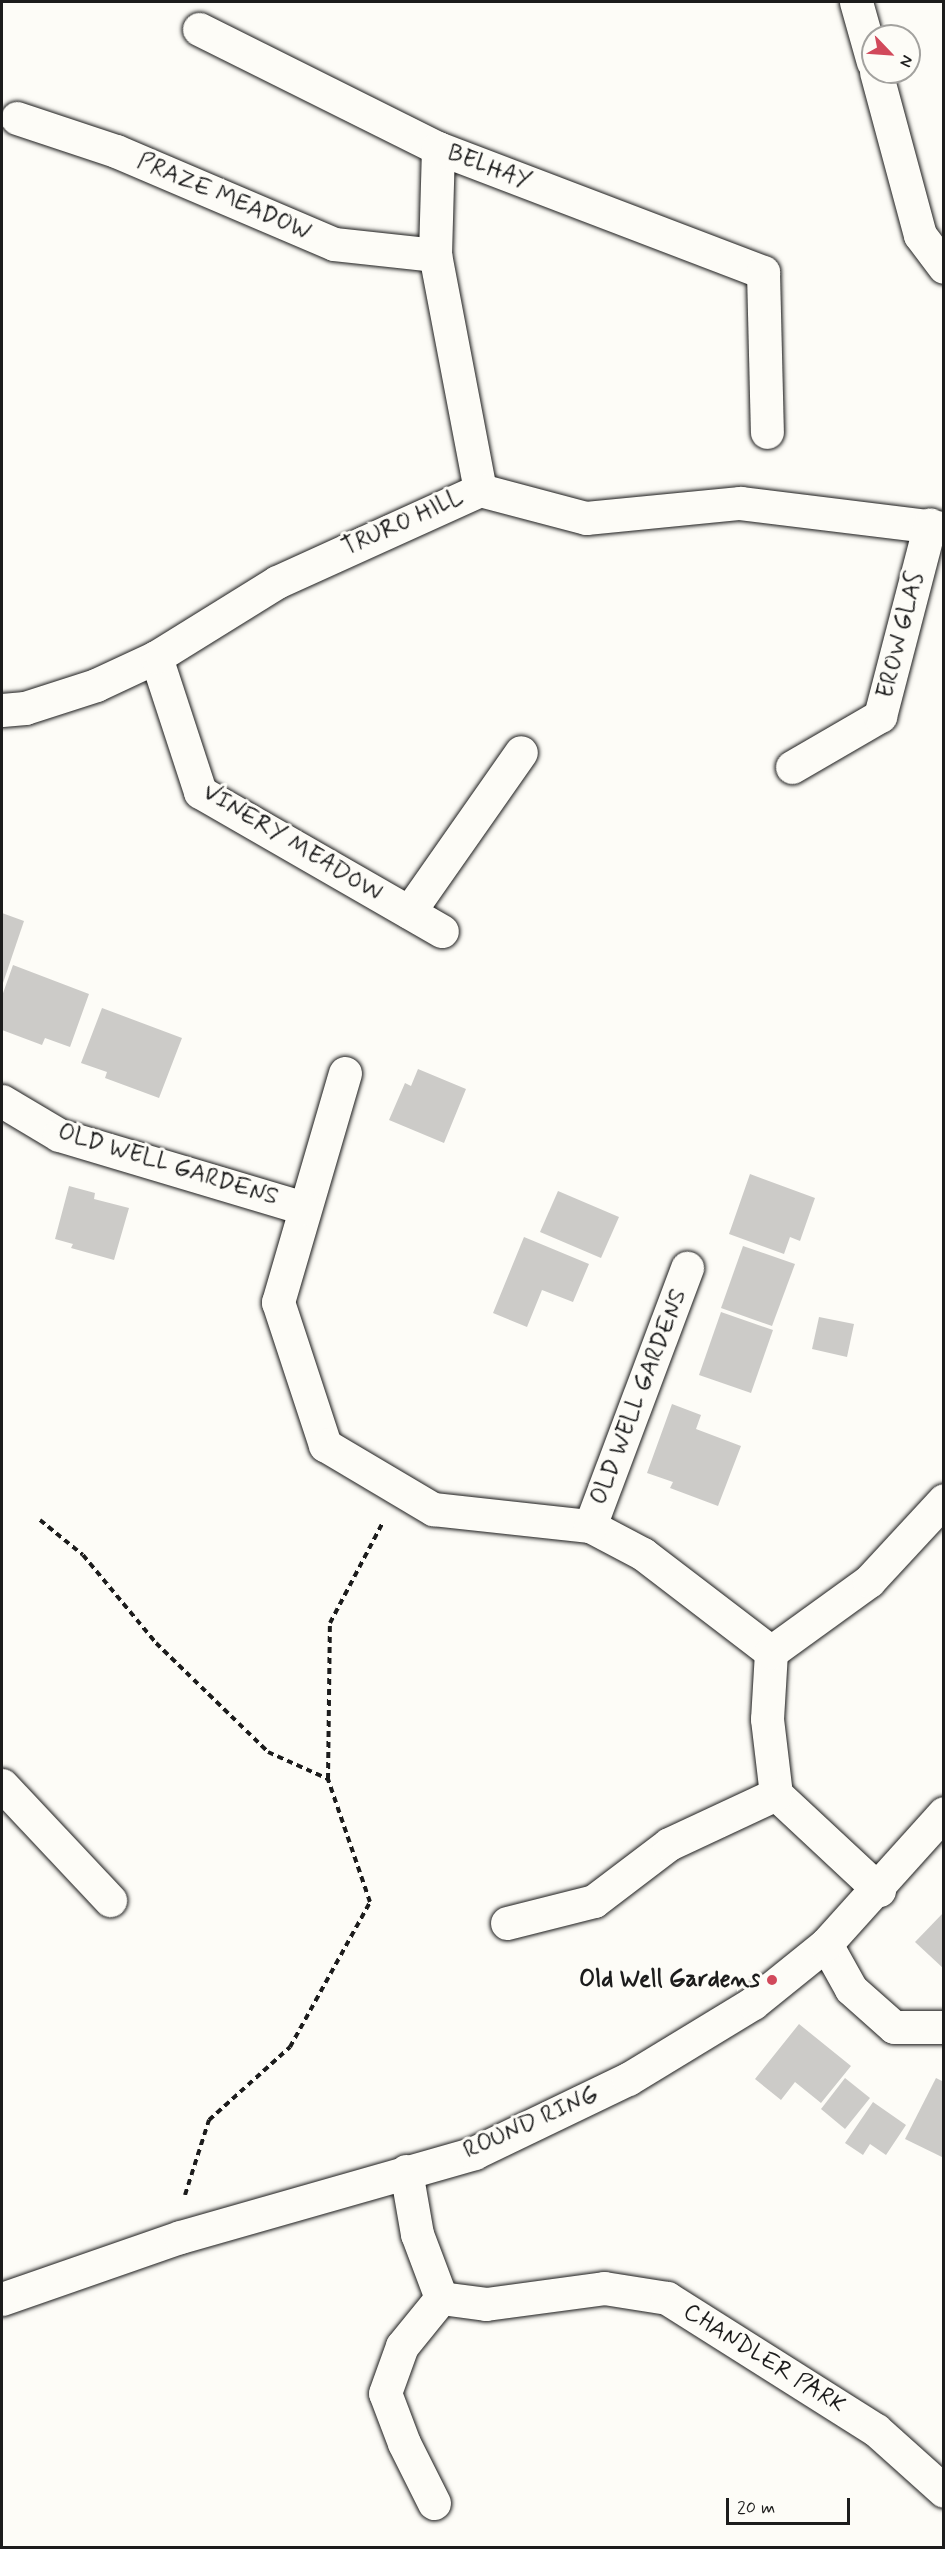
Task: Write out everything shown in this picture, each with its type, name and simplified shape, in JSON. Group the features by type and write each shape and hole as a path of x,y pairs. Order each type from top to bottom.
{"street":[{"path":"856,2 862,24"},
{"path":"199,29 438,148"},
{"path":"879,84 920,235 944,267"},
{"name":"PRAZE MEADOW","path":"17,118 138,159 334,244 435,255"},
{"name":"BELHAY","path":"480,490 435,255 438,148 763,272 767,432"},
{"name":"TRURO HILL","path":"2,710 25,708 96,685 156,657 277,582 480,490 586,518 740,503 937,526"},
{"name":"EROW GLAS","path":"792,767 880,716 937,526"},
{"name":"VINERY MEADOW","path":"156,657 200,792 442,931"},
{"path":"409,912 521,753"},
{"name":"OLD WELL GARDENS","path":"345,1073 278,1302 325,1445 433,1509 590,1526 643,1554 771,1652"},
{"name":"OLD WELL GARDENS","path":"2,1101 59,1135 304,1208"},
{"name":"OLD WELL GARDENS","path":"590,1526 687,1268"},
{"path":"879,1890 776,1794 767,1719 771,1652 869,1581 944,1500"},
{"path":"2,1785 110,1900"},
{"path":"507,1923 594,1901 669,1844 776,1794"},
{"name":"ROUND RING","path":"2,2299 170,2240 474,2153 628,2079 753,2003 826,1944 879,1890 944,1813"},
{"path":"826,1944 851,1989 894,2027 944,2027"},
{"path":"406,2171 417,2234 441,2298 402,2346 386,2393 404,2443 434,2503"},
{"name":"CHANDLER PARK","path":"441,2298 486,2304 604,2288 668,2298 876,2430 944,2491"}],"path":[{"path":"170,2240 209,2120 290,2047 370,1902 328,1779 330,1623 400,1490"},
{"path":"40,1520 83,1555 156,1643 267,1752 328,1779"}],"building":[{"path":"2,913 24,921 2,986"},
{"path":"13,965 89,994 70,1047 45,1038 42,1045 2,1030 2,996"},
{"path":"102,1008 182,1038 159,1098 105,1078 107,1072 81,1063"},
{"path":"418,1069 466,1089 444,1143 389,1120 405,1083 411,1086"},
{"path":"750,1174 815,1198 800,1241 790,1237 784,1254 729,1234"},
{"path":"69,1186 95,1193 94,1199 129,1208 114,1260 71,1248 73,1244 55,1239"},
{"path":"558,1191 619,1217 601,1258 540,1232"},
{"path":"524,1237 589,1264 573,1302 542,1290 527,1327 493,1313"},
{"path":"743,1246 795,1264 772,1326 721,1308"},
{"path":"721,1312 773,1330 751,1393 699,1375"},
{"path":"819,1317 854,1324 847,1357 812,1349"},
{"path":"672,1404 701,1415 696,1429 741,1446 718,1506 670,1488 673,1482 647,1473"},
{"path":"944,1912 944,1969 915,1942"},
{"path":"799,2024 851,2066 821,2103 795,2082 781,2100 755,2079"},
{"path":"845,2078 870,2098 845,2129 821,2109"},
{"path":"936,2078 944,2082 944,2158 905,2139"},
{"path":"873,2102 906,2125 886,2155 870,2144 863,2155 845,2143"}],"place":[{"name":"Old Well Gardens","path":"772,1980"}]}
